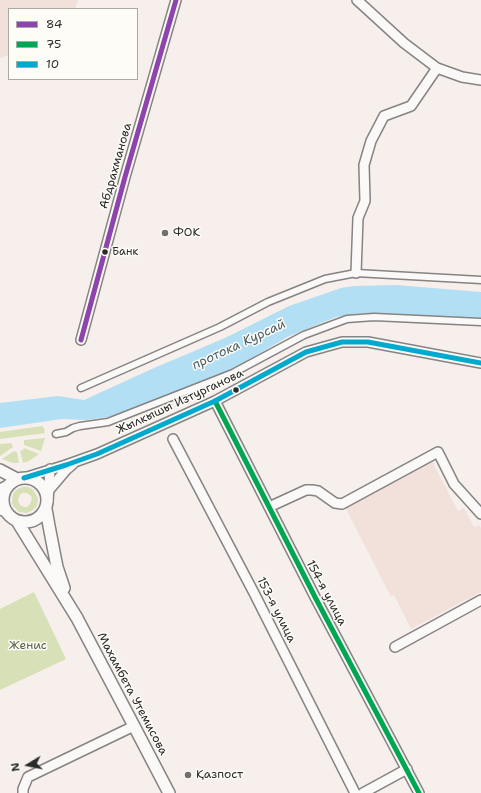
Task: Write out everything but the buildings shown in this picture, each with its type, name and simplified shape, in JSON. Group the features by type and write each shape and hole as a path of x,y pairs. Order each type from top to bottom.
{"street":[{"name":"Абдрахманова","path":"81,340 125,177 176,0"},
{"path":"357,0 404,43 437,68 462,77 481,80"},
{"path":"356,273 358,218 365,201 364,165 371,141 384,116 411,106 437,68"},
{"path":"80,388 220,326 268,302 325,280 356,273 481,280"},
{"path":"56,434 66,432 72,428 80,426 108,422 233,372 304,335 347,319 374,317 481,322"},
{"name":"Жылкышы Изтурганова","path":"13,483 96,454 215,402 306,352 342,342 368,342 481,363"},
{"name":"154-я улица","path":"215,402 315,597 419,793"},
{"name":"153-я улица","path":"173,439 254,593 355,793"},
{"path":"269,507 306,490 318,491 335,504 342,504 438,452 454,484 481,514"},
{"path":"49,490 66,470 77,461"},
{"path":"17,521 31,522 42,515 47,505 50,469"},
{"path":"0,470 13,483"},
{"path":"31,479 44,487 47,494 47,505 57,567 71,607 17,521 11,517 3,506 3,498 6,490 13,483 31,479"},
{"path":"395,647 481,600"},
{"name":"Махамбета Утемисова","path":"71,607 169,793"},
{"path":"23,793 28,777 134,726"},
{"path":"363,793 406,769"}],"shaded area":[{"path":"0,0 78,0 75,8 8,8 8,55 0,58"},
{"path":"432,461 458,511 464,508 474,527 479,525 481,528 481,592 411,629 394,595 391,597 345,507"}],"green space":[{"path":"42,426 45,433 0,439 0,432"},
{"path":"45,438 41,451 24,445 24,440"},
{"path":"11,443 13,447 0,456 0,444"},
{"path":"24,448 39,454 23,463 20,451"},
{"path":"14,451 17,452 19,463 13,463 2,459"},
{"path":"28,487 32,489 37,496 37,505 27,513 19,512 13,506 13,494 19,488","holes":["22,493 27,493 32,498 30,504 27,507 24,507 20,505 18,501 19,496"]},
{"name":"Женис","path":"34,592 66,659 0,690 0,609"}],"water":[{"name":"протока Курсай","path":"396,285 481,292 481,318 364,313 336,317 287,337 232,370 115,416 86,420 62,419 0,428 0,403 58,396 84,400 225,338 289,306 341,288 354,286"}],"transit line":[{"name":"84","path":"81,340 125,177 176,0"},
{"name":"10","path":"24,478 97,454 215,401 306,352 342,342 368,342 481,363"},
{"name":"75","path":"215,401 315,597 419,793"}],"place":[{"name":"ФОК","path":"165,233"},
{"name":"Банк","path":"105,252"},
{"name":"Қазпост","path":"188,775"}]}
